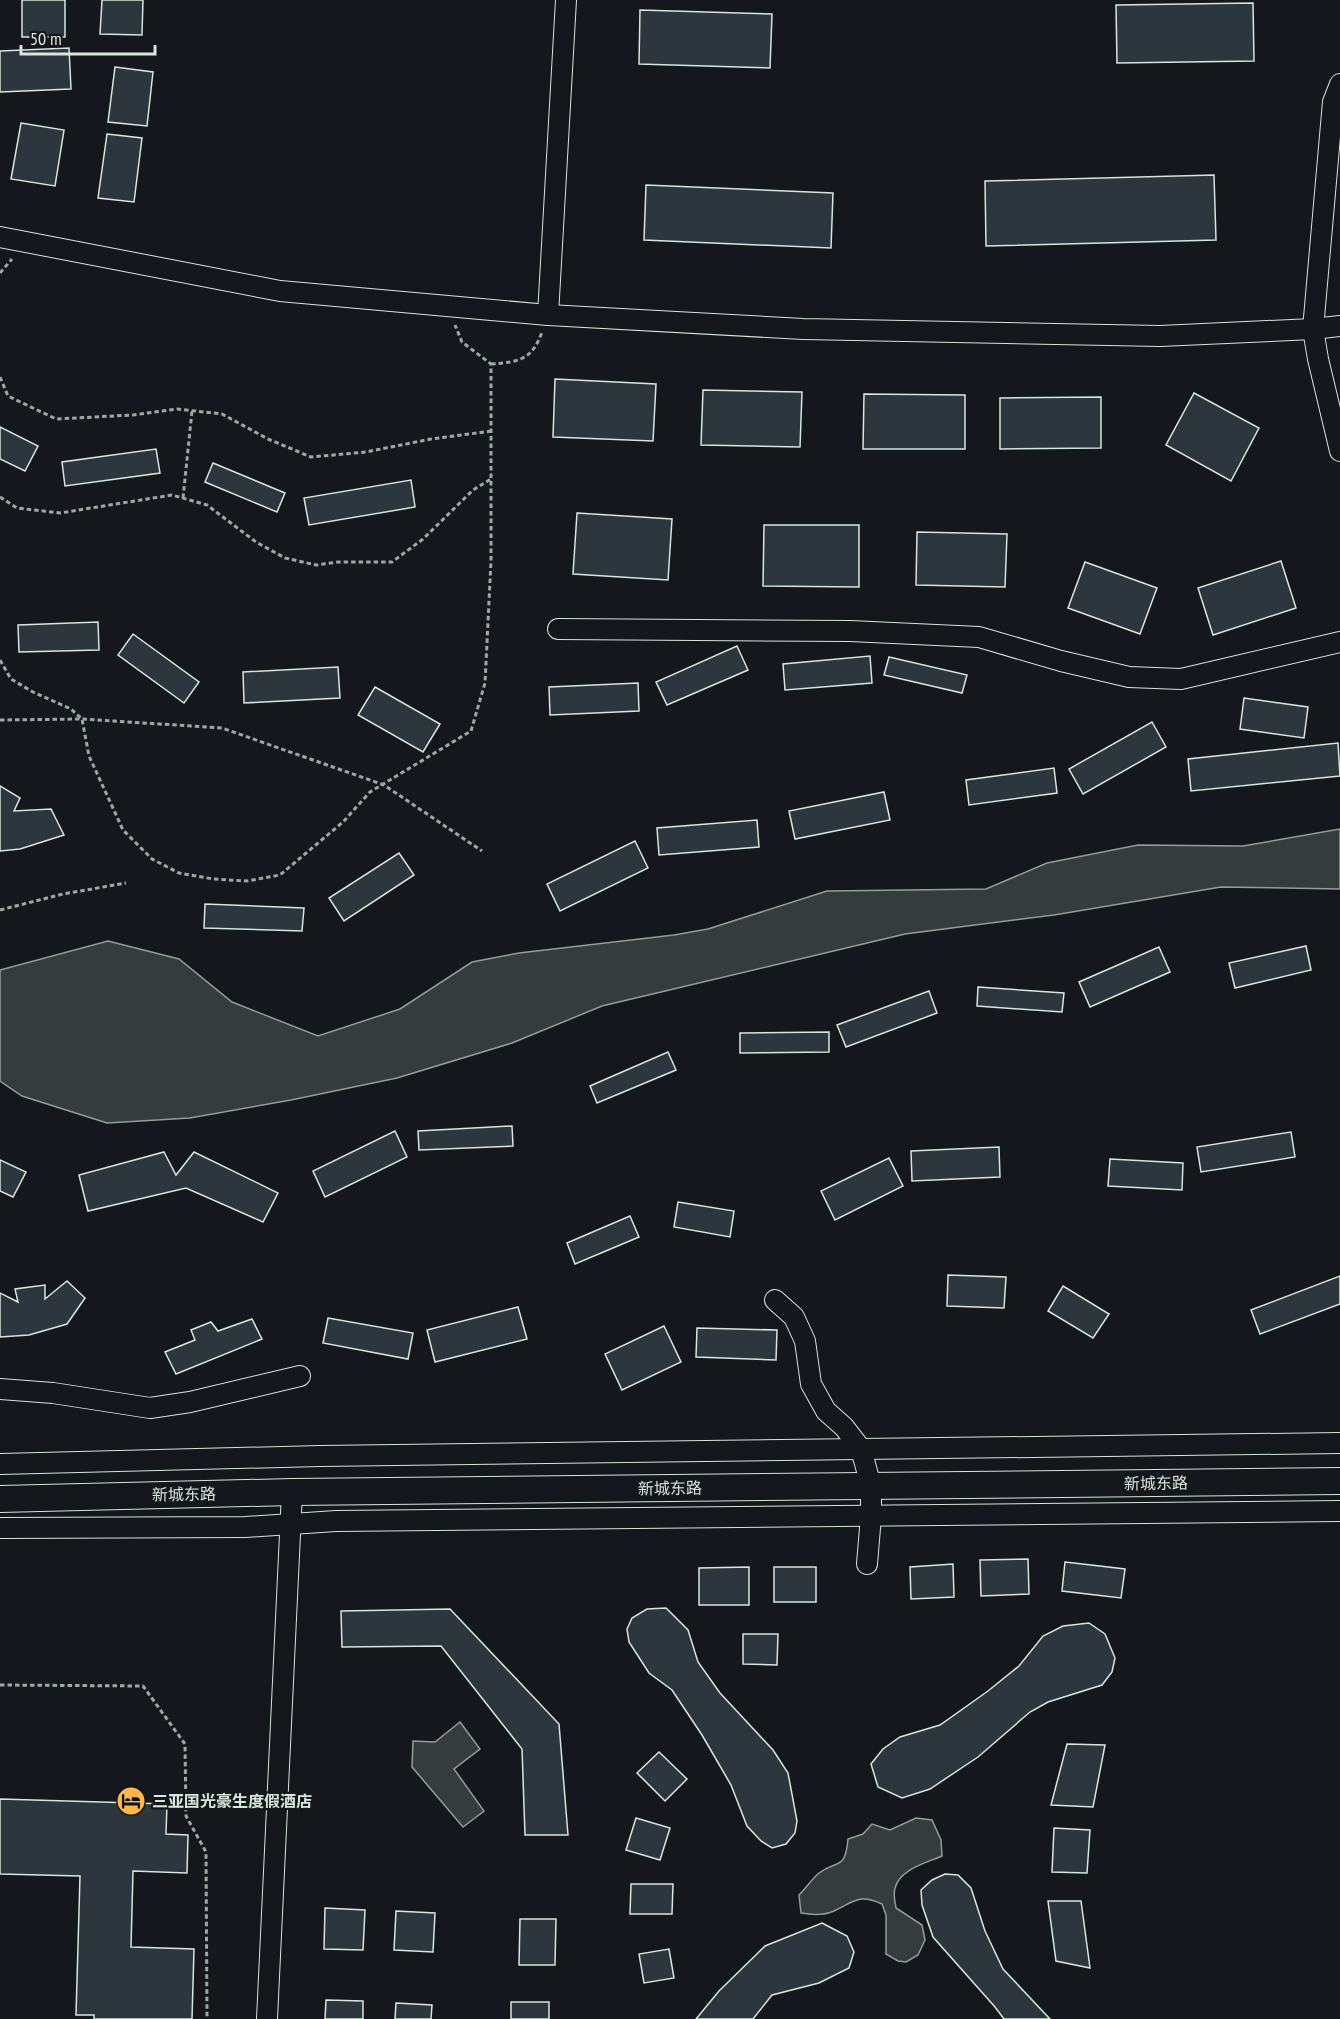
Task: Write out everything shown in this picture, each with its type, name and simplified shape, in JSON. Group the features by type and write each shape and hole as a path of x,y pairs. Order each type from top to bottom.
{"main road":[{"name":"新城东路","path":"0,1499 292,1492 1340,1481"}],"street":[{"path":"548,315 566,0"},
{"path":"1340,84 1333,102 1313,329 1340,451"},
{"path":"0,237 279,291 548,315 839,330 1160,336 1340,326"},
{"path":"558,629 850,631 979,637 1061,661 1129,677 1181,679 1340,642"},
{"path":"776,1300 795,1317 805,1341 811,1384 826,1411 844,1427 861,1449 871,1486 867,1564"},
{"path":"0,1389 53,1393 150,1408 190,1402 300,1376"},
{"path":"0,1464 320,1456 1340,1443"},
{"path":"267,2019 292,1492"},
{"path":"0,1528 245,1527 336,1521 1340,1511"}],"path":[{"path":"447,306 462,342 491,364 513,363 536,349 548,315"},
{"path":"0,660 11,679 71,709 82,719 89,756 123,830 152,859 179,873 213,879 247,880 280,875 343,822 370,792 471,730 485,683 491,561 491,364"},
{"path":"0,377 8,396 56,419 133,415 177,409 222,414 268,439 311,457 366,452 431,439 492,431"},
{"path":"183,498 192,411"},
{"path":"0,497 17,508 60,513 172,495 207,505 256,543 285,558 316,565 338,562 392,562 423,539 473,490 492,479"},
{"path":"0,720 82,719 222,728 384,785 483,851"},
{"path":"0,910 63,894 126,883"},
{"path":"0,1685 143,1686 185,1744 186,1816 206,1852 207,2019"}],"shaded area":[{"path":"1340,829 1340,889 1221,887 1054,915 905,934 602,1006 512,1043 397,1078 291,1100 190,1118 107,1123 22,1096 0,1081 0,970 108,941 179,959 232,1002 318,1036 400,1009 472,962 519,953 708,929 827,891 986,889 1047,863 1138,845 1243,846"},
{"path":"460,1722 480,1749 454,1769 484,1811 463,1827 412,1767 413,1741 435,1742"},
{"path":"916,1818 932,1820 941,1840 942,1856 908,1871 898,1881 894,1890 896,1908 922,1925 925,1940 918,1955 906,1962 898,1961 886,1954 886,1915 882,1904 874,1901 857,1900 826,1914 801,1913 799,1895 819,1873 843,1860 848,1839 863,1834 872,1824 890,1830"}],"building":[{"path":"22,0 65,0 65,37 22,37"},
{"path":"102,0 143,0 142,35 100,34"},
{"path":"1253,3 1254,61 1117,63 1116,5"},
{"path":"640,10 772,14 770,68 639,64"},
{"path":"69,48 71,89 0,92 0,51"},
{"path":"115,67 153,72 147,126 108,122"},
{"path":"21,123 64,130 55,186 11,179"},
{"path":"107,134 142,138 134,202 98,198"},
{"path":"1214,175 1216,240 986,246 985,181"},
{"path":"646,185 833,193 831,248 644,240"},
{"path":"555,379 656,384 653,441 553,437"},
{"path":"703,390 802,392 800,447 701,445"},
{"path":"1194,393 1259,428 1231,481 1166,445"},
{"path":"864,394 965,395 965,449 863,449"},
{"path":"1101,397 1101,448 1000,449 1000,398"},
{"path":"0,427 38,446 25,471 0,459"},
{"path":"156,449 160,473 65,486 62,462"},
{"path":"213,463 285,493 277,512 205,482"},
{"path":"411,480 415,507 309,525 304,498"},
{"path":"577,513 672,519 668,580 573,574"},
{"path":"764,525 859,525 859,587 763,586"},
{"path":"917,532 1007,534 1005,587 916,585"},
{"path":"1281,561 1296,608 1213,635 1198,588"},
{"path":"1085,562 1157,588 1140,634 1068,608"},
{"path":"98,622 99,650 19,652 18,625"},
{"path":"133,634 199,682 184,703 118,655"},
{"path":"737,646 748,670 667,705 656,682"},
{"path":"870,656 872,683 785,690 783,664"},
{"path":"889,657 967,675 962,693 884,675"},
{"path":"338,667 340,698 244,703 243,672"},
{"path":"638,683 639,711 550,715 549,687"},
{"path":"375,687 440,724 423,752 358,715"},
{"path":"1244,698 1308,707 1304,738 1240,729"},
{"path":"1152,722 1166,747 1083,794 1069,769"},
{"path":"1338,743 1340,776 1191,791 1188,759"},
{"path":"1054,768 1057,793 969,805 966,780"},
{"path":"0,786 20,798 14,811 51,809 64,835 20,849 0,851"},
{"path":"884,792 890,820 795,839 789,811"},
{"path":"757,820 759,847 659,855 657,828"},
{"path":"635,841 648,868 560,911 547,884"},
{"path":"399,853 414,875 344,921 329,898"},
{"path":"205,904 304,908 302,931 204,928"},
{"path":"1306,946 1311,970 1235,988 1229,963"},
{"path":"1159,947 1170,972 1090,1007 1079,982"},
{"path":"978,987 1064,993 1062,1012 977,1006"},
{"path":"929,991 937,1013 846,1047 837,1025"},
{"path":"829,1032 829,1052 740,1053 740,1033"},
{"path":"668,1052 676,1070 597,1103 590,1086"},
{"path":"512,1126 513,1146 419,1150 418,1131"},
{"path":"395,1131 407,1157 325,1197 313,1171"},
{"path":"1291,1132 1295,1157 1201,1172 1197,1147"},
{"path":"999,1147 1000,1177 912,1181 911,1151"},
{"path":"164,1152 176,1175 194,1152 278,1193 263,1222 186,1188 88,1211 79,1175"},
{"path":"889,1158 903,1186 835,1220 821,1191"},
{"path":"1110,1159 1183,1163 1182,1190 1108,1186"},
{"path":"0,1160 26,1172 13,1197 0,1191"},
{"path":"678,1202 734,1211 730,1237 674,1227"},
{"path":"630,1216 639,1237 575,1264 567,1243"},
{"path":"948,1275 1006,1277 1004,1308 947,1306"},
{"path":"1340,1276 1340,1304 1260,1334 1251,1310"},
{"path":"67,1281 85,1298 67,1324 29,1335 0,1337 0,1293 18,1302 15,1289 45,1285 45,1299"},
{"path":"1063,1286 1109,1314 1093,1338 1048,1311"},
{"path":"518,1307 527,1339 435,1362 427,1330"},
{"path":"328,1318 413,1333 408,1359 323,1343"},
{"path":"252,1319 262,1339 176,1374 165,1352 195,1340 191,1330 211,1322 218,1331"},
{"path":"664,1326 681,1362 622,1390 605,1354"},
{"path":"697,1328 777,1330 776,1360 696,1357"},
{"path":"1028,1559 1029,1594 981,1596 980,1560"},
{"path":"1065,1562 1125,1569 1121,1598 1062,1591"},
{"path":"953,1564 954,1597 911,1599 910,1567"},
{"path":"749,1567 749,1605 699,1605 699,1568"},
{"path":"774,1567 816,1567 816,1602 774,1602"},
{"path":"666,1608 688,1630 698,1662 720,1693 773,1750 788,1773 797,1821 795,1833 786,1844 772,1848 761,1841 747,1826 731,1785 702,1735 672,1690 649,1673 629,1642 627,1629 632,1618 647,1609"},
{"path":"450,1609 559,1724 568,1835 525,1835 522,1749 441,1646 342,1647 341,1611"},
{"path":"1089,1623 1105,1634 1115,1658 1112,1672 1102,1685 1048,1702 1030,1712 978,1757 930,1789 902,1798 878,1787 871,1764 883,1749 900,1737 940,1725 1019,1666 1043,1636 1063,1626"},
{"path":"743,1634 778,1634 777,1665 743,1664"},
{"path":"1067,1744 1105,1745 1093,1807 1051,1805"},
{"path":"659,1752 687,1779 665,1801 637,1773"},
{"path":"0,1799 167,1804 166,1834 188,1835 187,1873 133,1871 131,1947 194,1949 192,2019 94,2019 94,2015 76,2015 80,1876 0,1874"},
{"path":"636,1818 670,1828 660,1860 626,1850"},
{"path":"1054,1828 1090,1830 1087,1873 1052,1872"},
{"path":"945,1874 958,1875 971,1888 985,1931 1003,1969 1050,2019 1004,2019 933,1937 922,1905 921,1890 932,1880"},
{"path":"631,1884 673,1884 672,1914 630,1914"},
{"path":"1048,1901 1081,1901 1090,1968 1056,1961"},
{"path":"325,1908 365,1910 363,1950 324,1949"},
{"path":"396,1911 435,1913 433,1952 394,1950"},
{"path":"520,1919 556,1919 555,1965 519,1965"},
{"path":"822,1923 847,1936 854,1952 849,1968 819,1983 772,1995 753,2019 696,2019 719,1991 765,1946"},
{"path":"669,1949 674,1978 644,1983 639,1954"},
{"path":"326,2000 363,2001 363,2019 325,2019"},
{"path":"511,2002 549,2002 549,2019 511,2019"},
{"path":"396,2003 432,2005 431,2019 395,2019"}],"place":[{"name":"三亚国光豪生度假酒店","path":"131,1801"}]}
